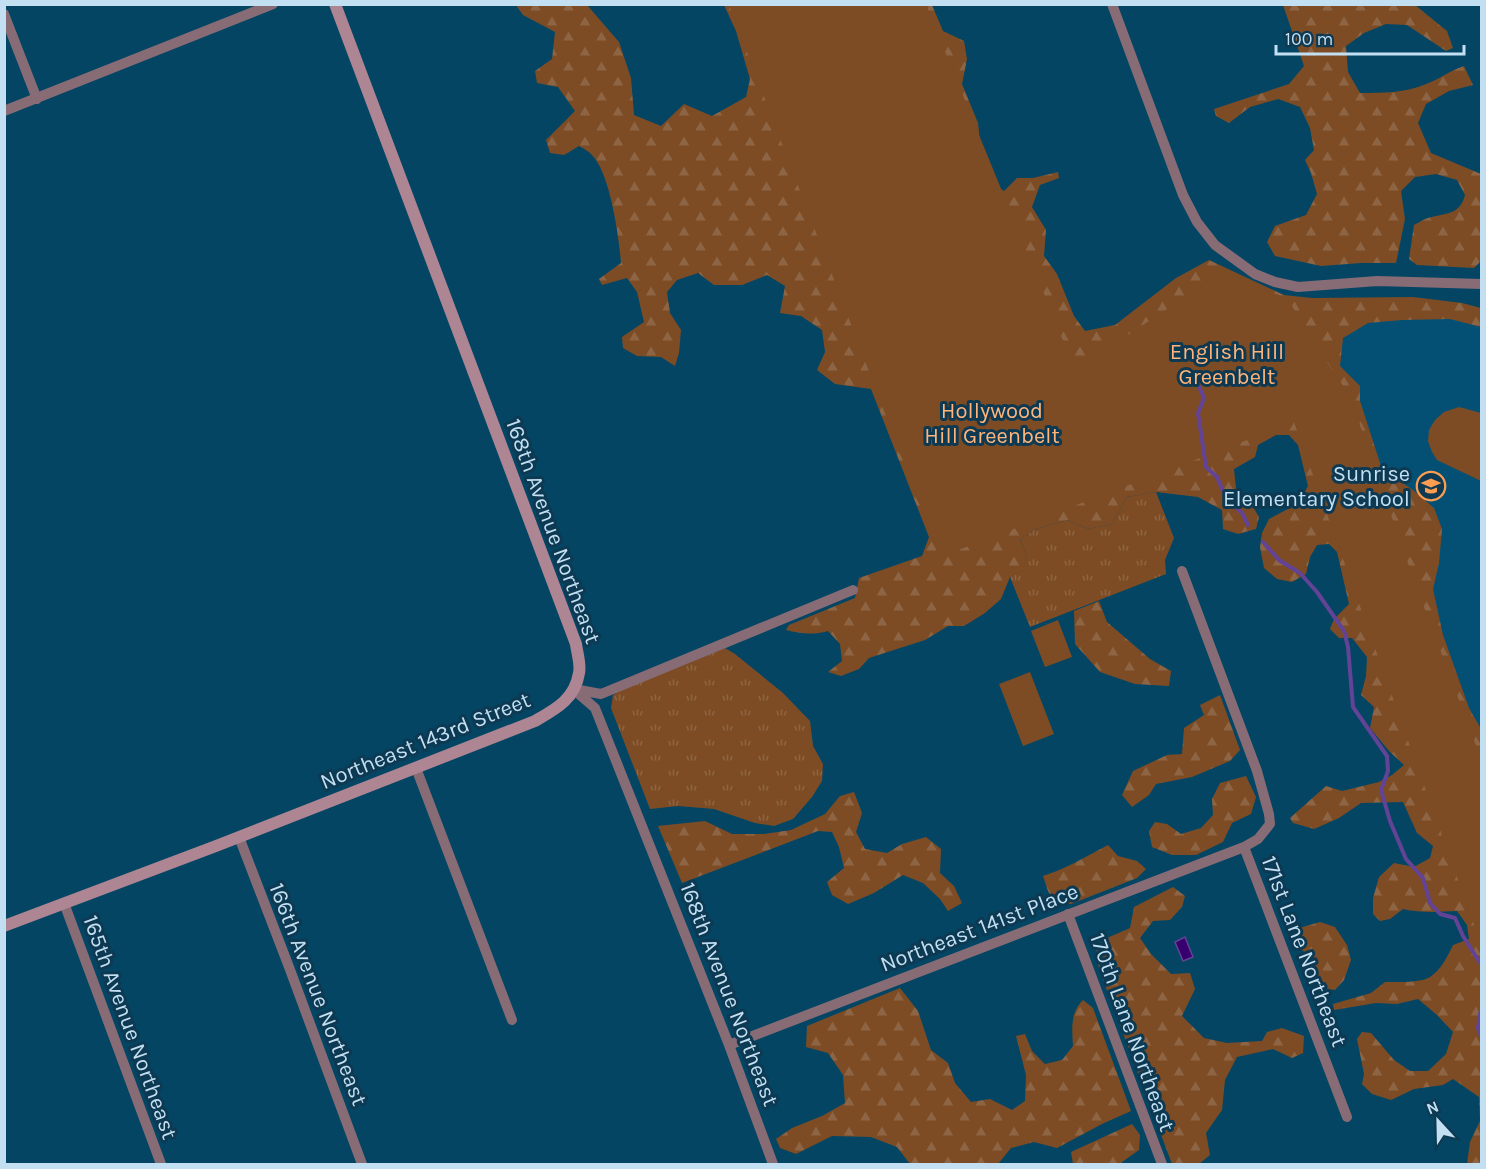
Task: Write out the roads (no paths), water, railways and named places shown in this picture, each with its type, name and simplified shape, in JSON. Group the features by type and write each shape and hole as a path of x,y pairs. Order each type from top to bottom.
{"street":[{"path":"4,111 273,4"},
{"name":"168th Avenue Northeast","path":"335,4 576,644 580,671 573,689 595,708 729,1045 773,1164"},
{"path":"1113,4 1184,195 1197,222 1215,245 1255,274 1275,282 1298,287 1377,281 1482,284"},
{"path":"4,14 37,99"},
{"name":"171st Lane Northeast","path":"1182,571 1254,762 1269,814 1270,824 1258,838 1244,847 1347,1117"},
{"path":"573,689 601,694 853,590"},
{"name":"Northeast 143rd Street","path":"4,926 535,721 561,706 573,689"},
{"path":"416,768 512,1020"},
{"name":"166th Avenue Northeast","path":"239,837 362,1164"},
{"name":"Northeast 141st Place","path":"729,1045 1244,847"},
{"name":"165th Avenue Northeast","path":"64,903 161,1164"},
{"name":"170th Lane Northeast","path":"1068,914 1162,1164"}],"waterway":[{"path":"1196,380 1204,398 1198,413 1206,467 1217,477 1226,498 1242,513 1248,525"},
{"path":"1263,542 1279,560 1300,573 1317,592 1344,631 1348,647 1353,707 1387,756 1388,771 1381,790 1390,821 1406,859 1423,878 1430,903 1440,914 1455,918 1463,936 1482,966"},
{"path":"1482,1002 1478,1028 1482,1039"}],"place":[{"name":"Sunrise Elementary School","path":"1431,486"}],"park label":[{"name":"English Hill Greenbelt","path":"1227,364"},
{"name":"Hollywood Hill Greenbelt","path":"992,422"}]}
